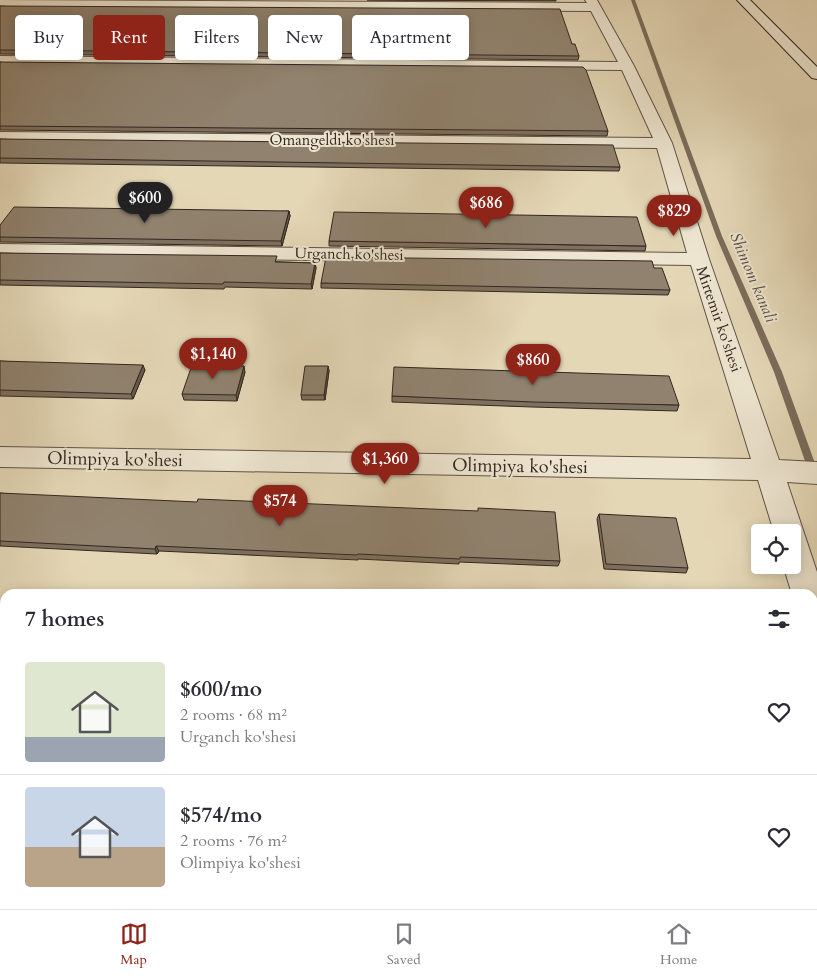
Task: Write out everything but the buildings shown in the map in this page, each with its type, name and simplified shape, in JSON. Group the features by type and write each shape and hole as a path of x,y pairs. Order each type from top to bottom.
{"street":[{"path":"0,4 5,0"},
{"path":"743,0 817,75"},
{"path":"0,4 593,4"},
{"name":"Mirtemir ko'shesi","path":"593,4 627,66 664,143 699,259 787,524"},
{"path":"0,60 627,66"},
{"name":"Omangeldi ko'shesi","path":"0,137 664,143"},
{"name":"Urganch ko'shesi","path":"0,250 699,259"},
{"name":"Olimpiya ko'shesi","path":"0,457 770,470 817,474"},
{"path":"801,571 806,589"}],"waterway":[{"name":"Shimom kanali","path":"633,0 719,236 778,372 817,481"}]}
